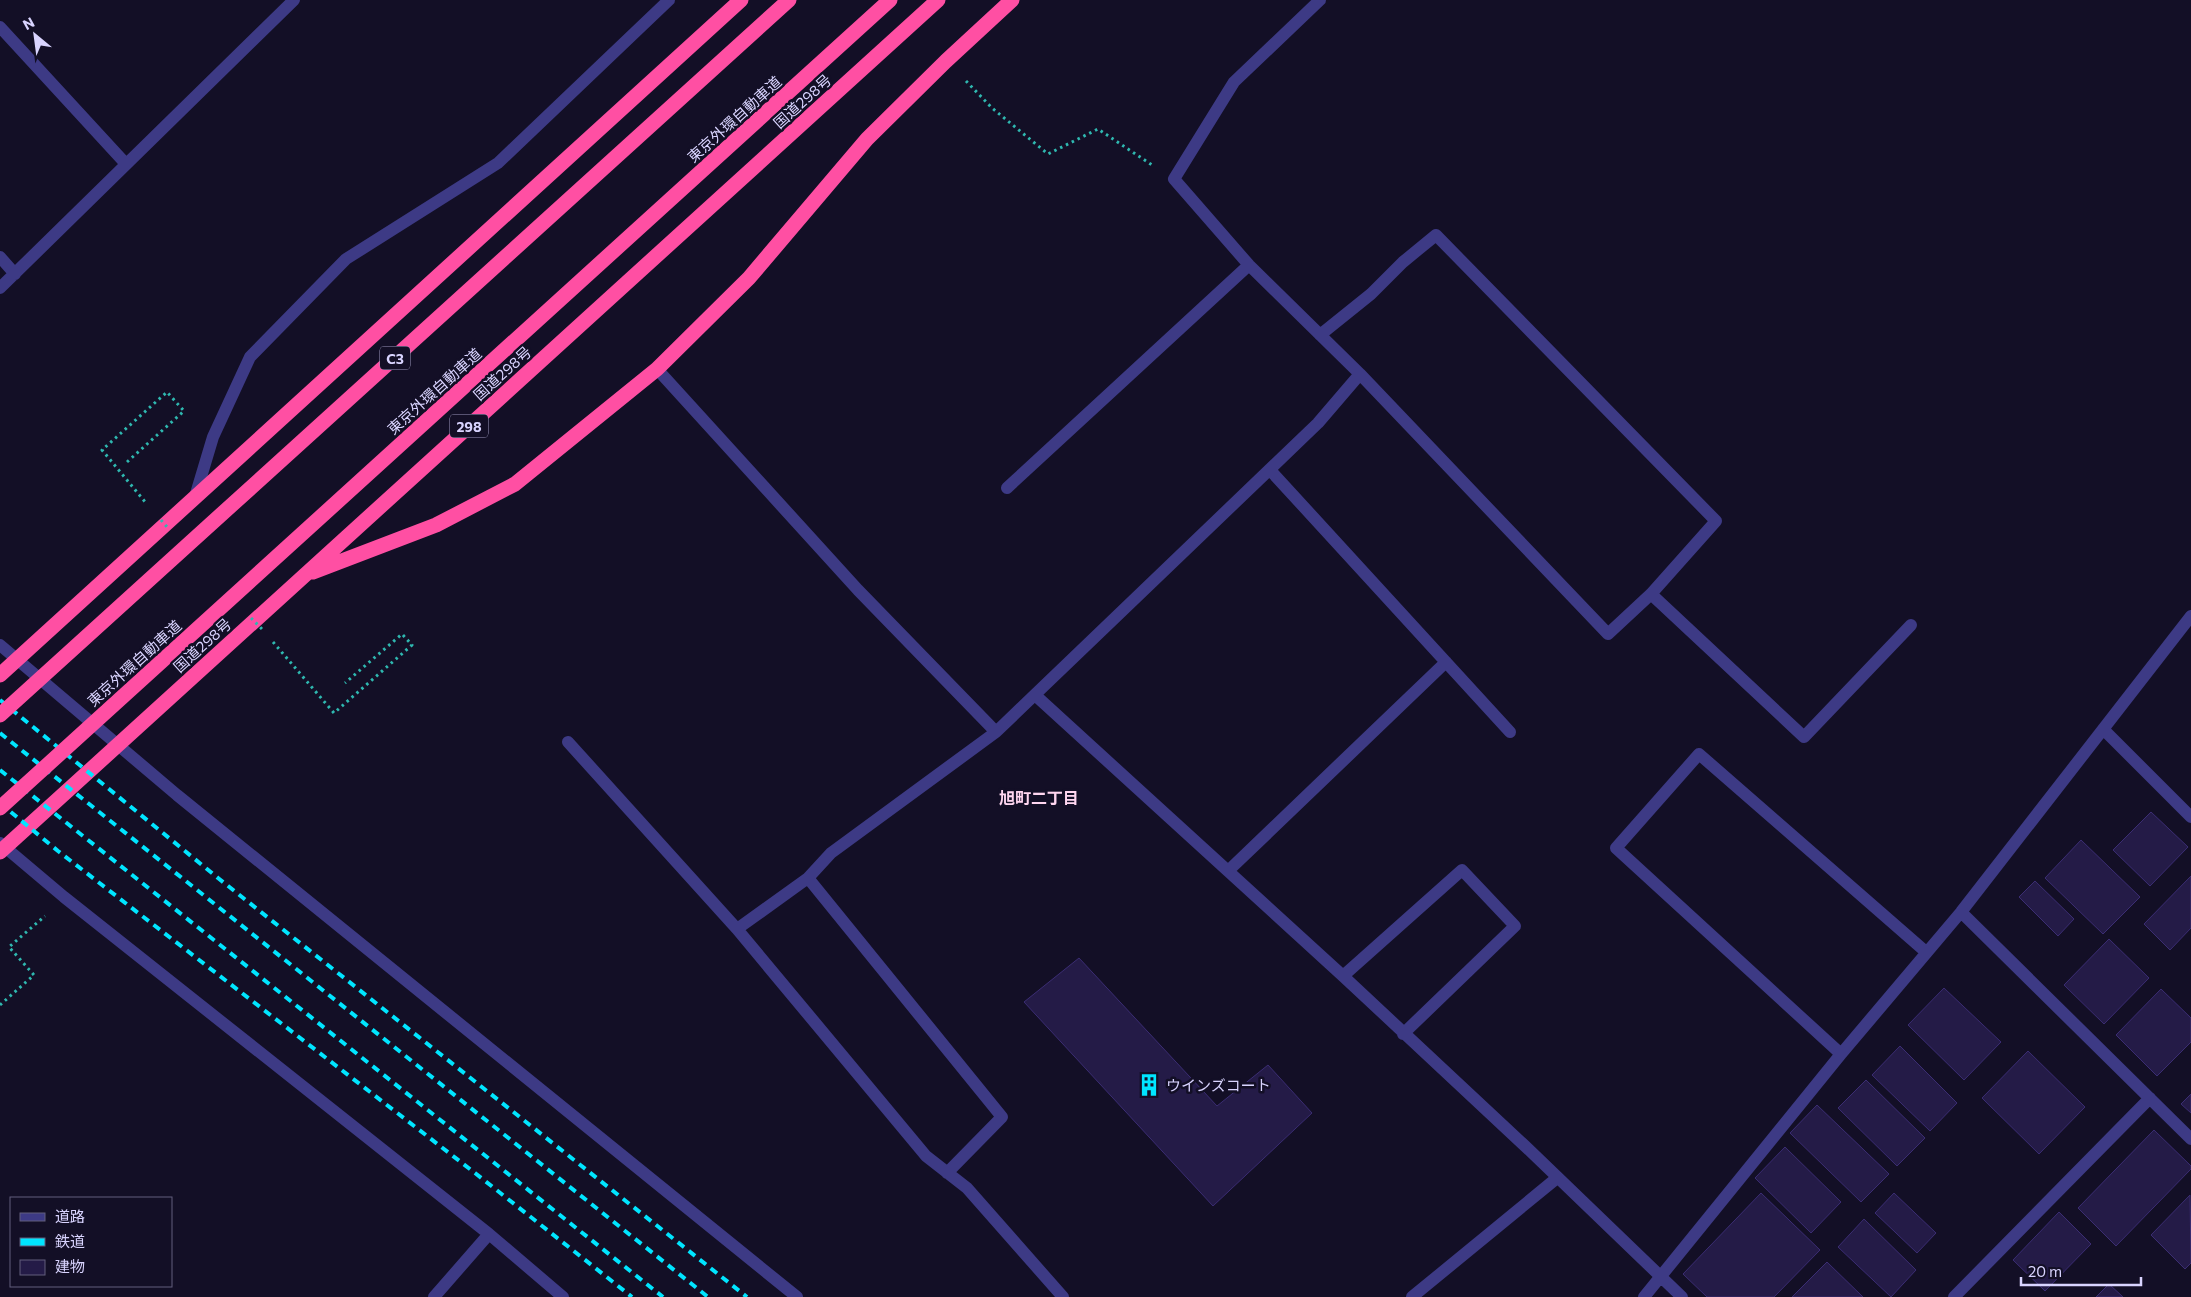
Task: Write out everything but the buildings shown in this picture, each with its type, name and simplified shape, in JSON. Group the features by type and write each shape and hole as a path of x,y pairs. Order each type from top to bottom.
{"highway":[{"path":"0,674 741,0"},
{"name":"C3","path":"0,714 789,0"},
{"name":"東京外環自動車道","path":"0,808 890,0"},
{"name":"国道298号","path":"2,848 938,0"},
{"path":"304,575 436,525 515,484 657,368 748,278 868,139 946,61 1012,0"}],"street":[{"path":"0,288 294,0"},
{"path":"195,497 213,437 250,356 346,259 498,163 669,0"},
{"path":"1320,0 1234,82 1174,179 1249,265 1320,335 1360,374 1608,634 1651,594 1716,521 1436,235 1403,262 1371,294 1320,335"},
{"path":"0,27 126,164"},
{"path":"0,257 15,274"},
{"path":"1007,488 1249,265"},
{"path":"657,368 858,590 996,732"},
{"path":"737,929 808,878 831,853 996,732 1318,423 1360,374"},
{"path":"1270,470 1510,732"},
{"path":"1651,594 1804,737 1911,625"},
{"path":"1644,1297 1841,1054 1961,912 2191,616"},
{"path":"0,645 117,745 797,1297"},
{"path":"1228,870 1446,662"},
{"path":"1035,696 1343,976 1403,1034 1526,1146 1682,1297"},
{"path":"2103,729 2191,818"},
{"path":"568,742 737,929 926,1156 968,1188 1063,1297"},
{"path":"1841,1054 1616,848 1699,754 1926,952"},
{"path":"2,848 489,1234 562,1296"},
{"path":"1343,976 1462,870 1515,926 1403,1034"},
{"path":"808,878 1002,1117 947,1173"},
{"path":"1961,912 2191,1139"},
{"path":"1954,1297 2150,1098"},
{"path":"1412,1297 1557,1178"},
{"path":"434,1297 489,1234"}],"path":[{"path":"946,61 992,108 1048,154 1098,129 1174,179"},
{"path":"127,462 184,411 167,392 102,450 149,506"},
{"path":"155,513 161,520"},
{"path":"264,631 334,713 412,645 402,634 345,683"},
{"path":"0,1005 34,975 10,947 48,913"}],"railway":[{"path":"0,700 218,878 747,1297"},
{"path":"0,733 708,1297"},
{"path":"0,770 663,1297"},
{"path":"0,803 58,851 475,1173 632,1297"}],"place":[{"name":"ウインズコート","path":"1149,1085"}],"district":[{"name":"旭町二丁目","path":"1039,797"}]}
